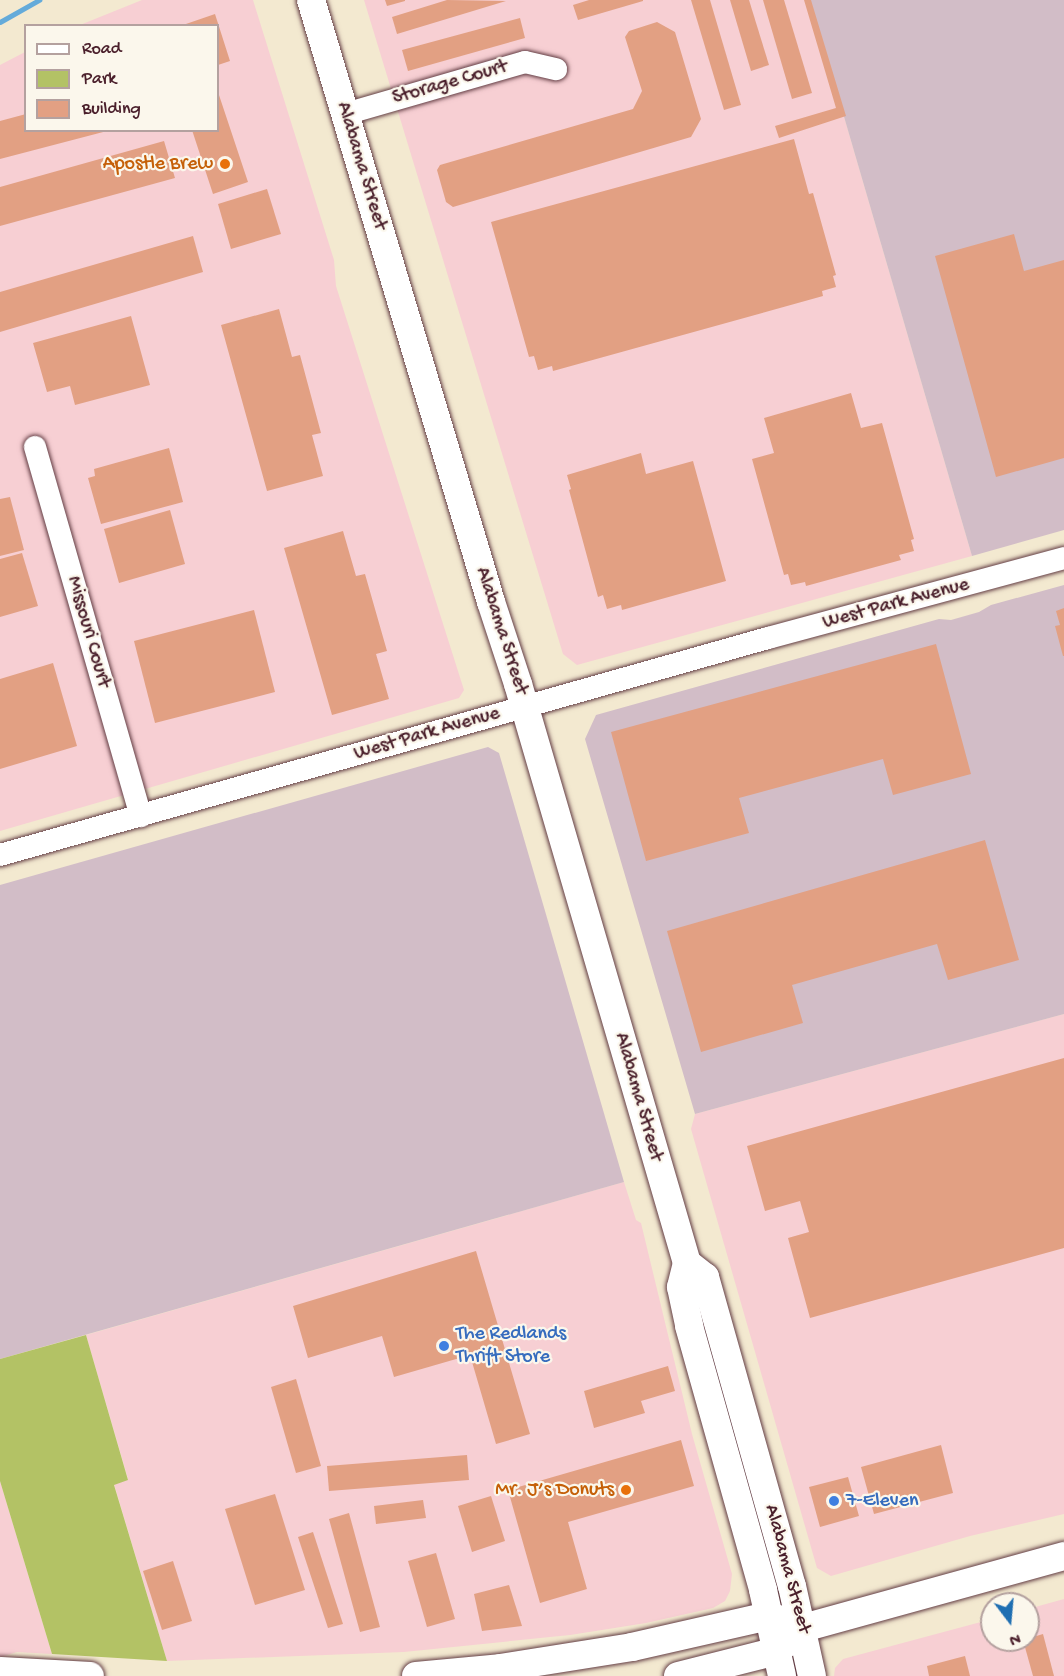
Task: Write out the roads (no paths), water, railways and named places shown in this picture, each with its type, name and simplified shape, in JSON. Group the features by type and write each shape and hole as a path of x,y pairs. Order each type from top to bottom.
{"main road":[{"name":"Alabama Street","path":"311,0 491,602 525,706 687,1263 681,1287 689,1326 780,1663"},
{"name":"Alabama Street","path":"687,1263 705,1277 803,1628 812,1676"},
{"path":"416,1676 500,1668 632,1647 769,1616 803,1628 1064,1556"},
{"path":"678,1676 780,1663 803,1628"},
{"path":"0,1671 90,1676"}],"street":[{"name":"Storage Court","path":"345,114 525,62 555,69"},
{"name":"Missouri Court","path":"35,447 141,816"},
{"name":"West Park Avenue","path":"0,855 525,706 1064,558"}],"waterway":[{"path":"0,22 39,0"}],"place":[{"name":"Apostle Brew","path":"225,164"},
{"name":"The Redlands Thrift Store","path":"444,1346"},
{"name":"Mr. J’s Donuts","path":"626,1490"},
{"name":"7-Eleven","path":"834,1501"}]}
